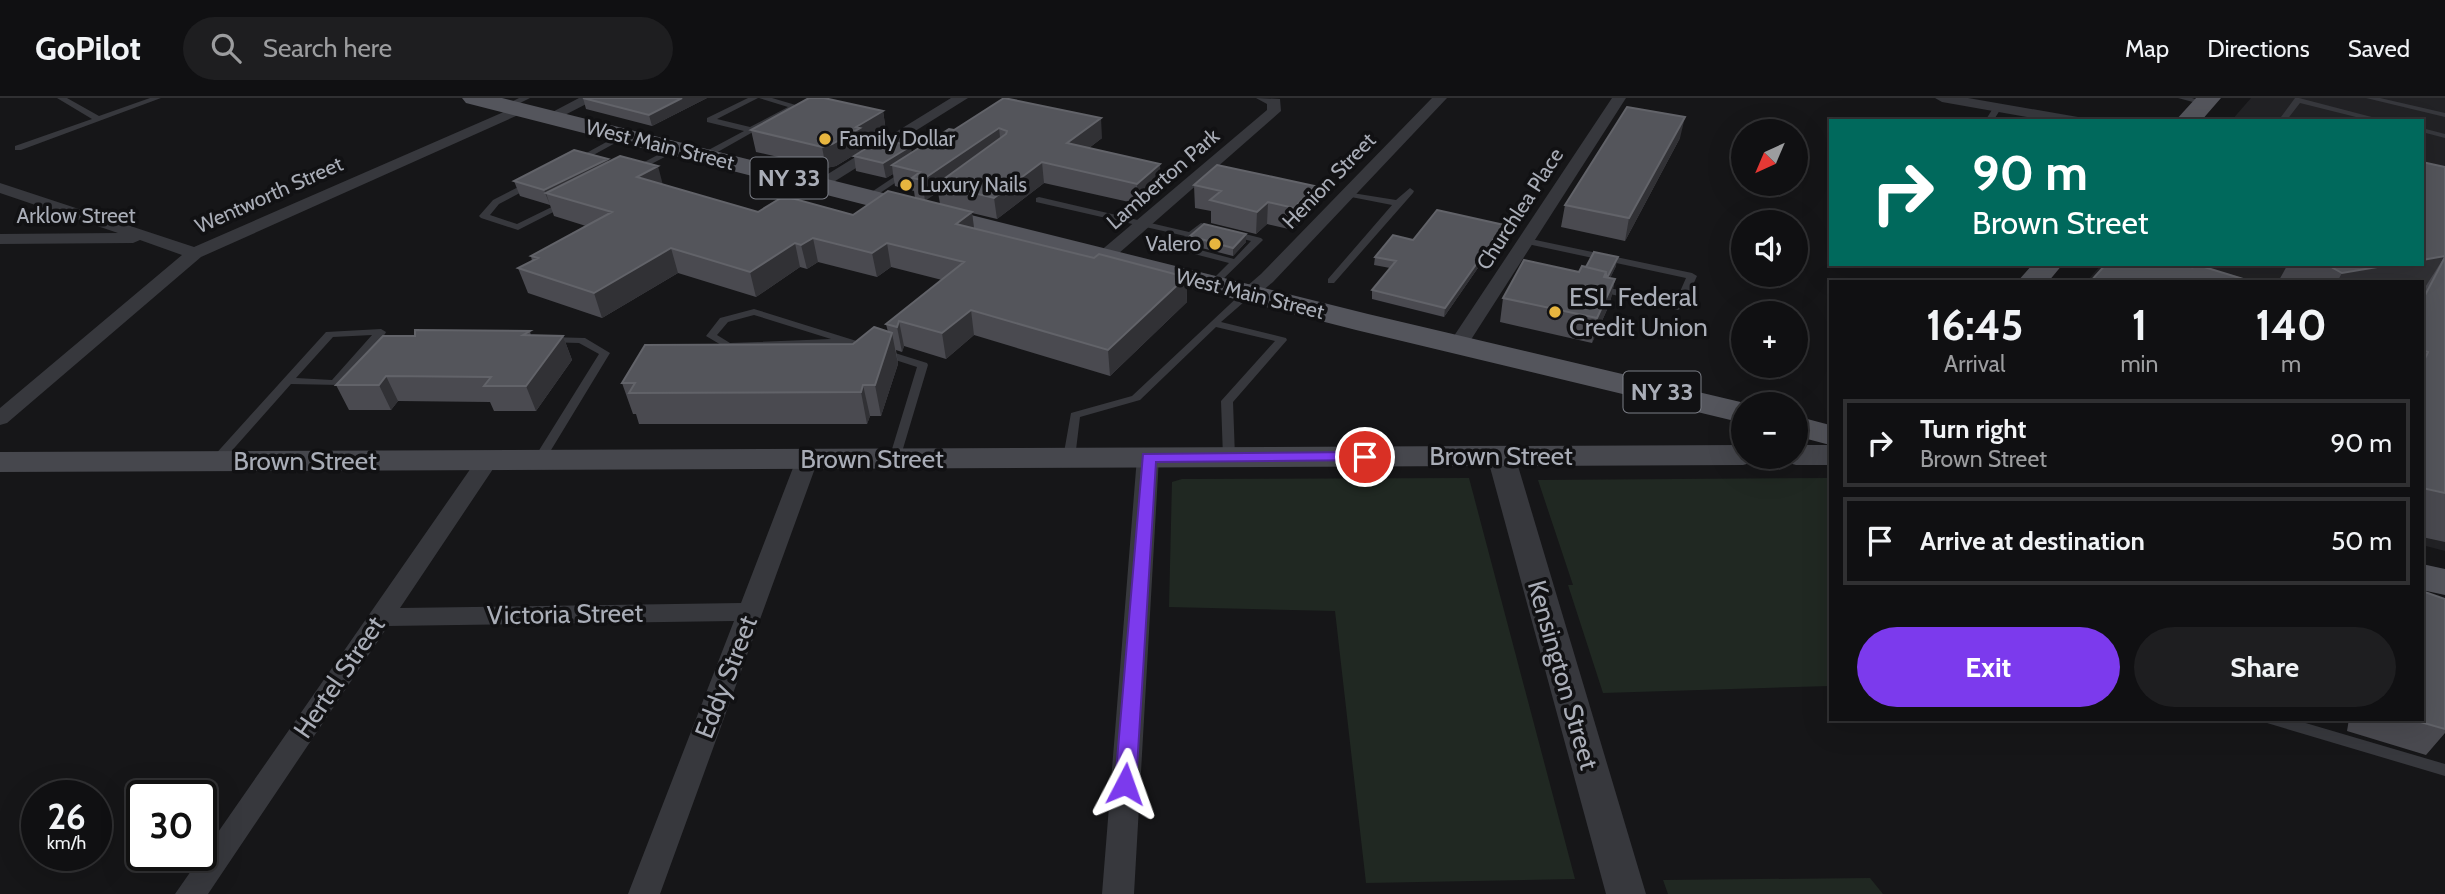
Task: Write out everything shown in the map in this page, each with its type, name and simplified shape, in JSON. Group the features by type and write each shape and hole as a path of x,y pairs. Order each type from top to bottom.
{"main road":[{"name":"West Main Street","path":"474,98 518,105 550,117 818,185 925,208 1104,257 1731,409"},
{"path":"2188,119 2198,100"},
{"path":"2034,280 2047,266"},
{"path":"1808,429 1829,435"},
{"name":"Brown Street","path":"0,463 1731,455"},
{"path":"1808,455 1829,455"}],"street":[{"path":"550,117 591,98"},
{"path":"818,185 961,98"},
{"name":"Henion Street","path":"1248,293 1267,278 1440,98"},
{"name":"Churchlea Place","path":"1458,345 1515,270 1526,241 1619,98"},
{"path":"1942,98 2067,119"},
{"name":"Lamberton Park","path":"1104,257 1274,111 1269,100"},
{"name":"Wentworth Street","path":"0,419 195,253 518,105"},
{"path":"0,188 195,253"},
{"name":"Arklow Street","path":"0,239 152,238"},
{"name":"Kensington Street","path":"1501,456 1626,894"},
{"path":"1118,894 1148,457"},
{"name":"Hertel Street","path":"191,894 488,460"},
{"name":"Eddy Street","path":"644,894 807,460"},
{"name":"Victoria Street","path":"381,617 750,612"}],"lane":[{"path":"61,98 98,119"},
{"path":"18,148 157,98"},
{"path":"751,130 710,120 754,98"},
{"path":"704,156 795,106 763,98"},
{"path":"2370,98 2445,115"},
{"path":"2284,119 2298,100 2375,119"},
{"path":"1990,119 1998,107"},
{"path":"2424,131 2445,136"},
{"path":"560,169 624,136"},
{"path":"893,139 940,150 930,157"},
{"path":"628,173 676,149"},
{"path":"868,197 919,164"},
{"path":"536,181 496,202 484,216 518,227 579,197"},
{"path":"1331,281 1410,191"},
{"path":"1349,194 1398,203"},
{"path":"1039,200 1192,235"},
{"path":"1213,284 1236,262 1258,240 1201,226 1178,247 1236,262"},
{"path":"1526,241 1692,276 1678,307 1588,286"},
{"path":"1069,458 1075,415 1136,398 1248,293"},
{"path":"851,342 729,346 711,336 724,320 754,312 851,342 923,365 895,459"},
{"path":"1214,323 1282,340 1227,401 1229,457"},
{"path":"215,462 330,334 381,332 335,383 288,382"},
{"path":"539,340 581,341 605,353 540,460"},
{"path":"2279,721 2445,770"}],"shaded area":[{"path":"2251,98 2445,98 2445,551 2424,546 2424,280 2088,280 2100,266 2424,266 2424,119 2233,119"},
{"path":"1469,478 1575,879 1366,883 1335,611 1169,607 1172,482 1182,479"},
{"path":"1829,478 1829,686 1603,693 1568,585 1573,585 1538,480"},
{"path":"1870,878 1883,894 1668,894 1663,880"}],"building":[{"path":"583,98 682,98 649,115"},
{"path":"809,98 824,98 883,111 856,127 860,128 822,147 751,130"},
{"path":"1004,98 1101,118 1067,143 1160,164 1137,184 1042,162 994,198 937,184 1006,134 1007,131 999,128 922,180 912,178 920,172 892,165"},
{"path":"1627,107 1685,117 1629,218 1565,205"},
{"path":"881,139 911,146 883,163 854,156"},
{"path":"574,150 608,159 544,190 514,181"},
{"path":"620,156 658,166 637,177 758,212 784,196 853,215 888,191 972,212 956,224 1094,258 1099,254 1186,277 1108,350 971,310 942,333 899,321 897,327 886,324 964,262 887,243 872,253 813,238 801,245 795,243 750,272 671,248 594,293 518,268 538,258 531,256 612,212 546,193"},
{"path":"2424,162 2445,167 2445,256 2424,260"},
{"path":"1217,165 1315,186 1294,208 1268,202 1257,212 1210,200 1221,191 1194,185"},
{"path":"1437,210 1504,225 1445,308 1372,290 1396,261 1375,257 1393,235 1413,240"},
{"path":"1204,224 1246,234 1233,248 1190,236"},
{"path":"1594,252 1618,257 1608,276 1606,272 1586,267"},
{"path":"2445,257 2445,493 2424,488 2424,361 2428,352 2424,351 2424,297"},
{"path":"1524,260 1579,272 1582,266 1606,272 1604,277 1615,279 1597,318 1503,298"},
{"path":"2104,266 2201,266 2246,280 2092,280"},
{"path":"2330,266 2383,266 2342,273"},
{"path":"874,327 892,333 875,385 863,385 861,392 629,393 635,383 622,383 645,345 853,344"},
{"path":"415,330 530,331 523,335 563,336 526,386 484,386 491,377 386,376 379,385 336,385 383,336 415,336"},
{"path":"2424,592 2445,599 2445,729 2417,721 2424,721"}],"place":[{"name":"Family Dollar","path":"825,139"},
{"name":"Luxury Nails","path":"906,185"},
{"name":"Valero","path":"1215,244"},
{"name":"ESL Federal Credit Union","path":"1555,312"}],"route":[{"path":"1125,784 1148,457 1365,457"}]}
